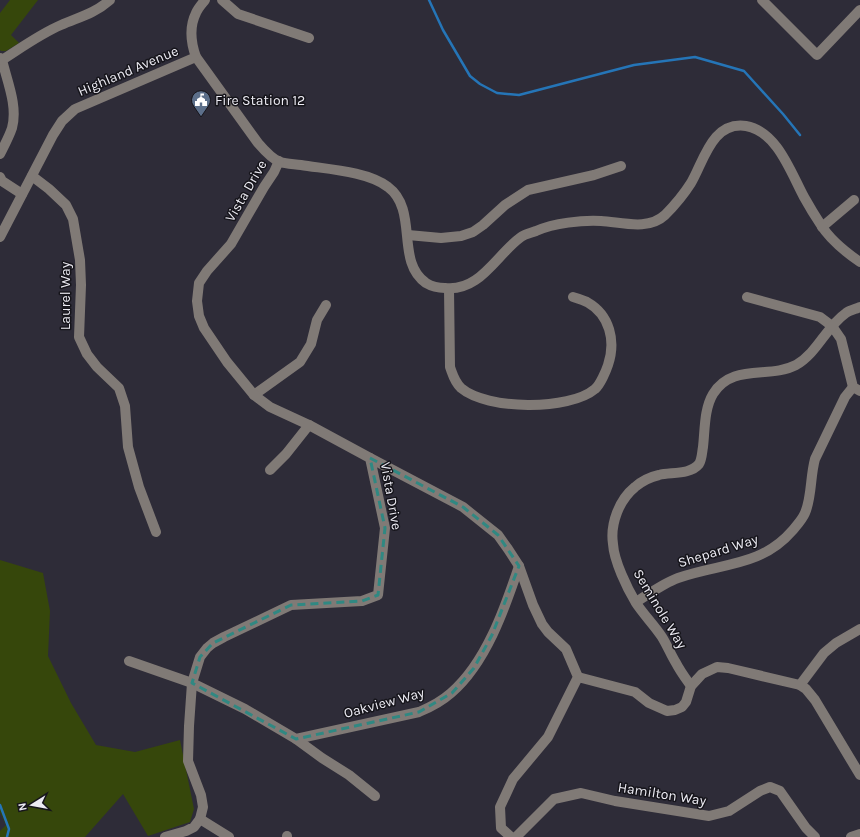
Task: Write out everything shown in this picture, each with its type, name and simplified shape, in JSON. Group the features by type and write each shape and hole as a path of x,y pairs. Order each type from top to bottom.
{"street":[{"path":"0,154 12,129 14,116 13,102 1,59 60,26 101,8 110,0"},
{"path":"205,0 195,13 191,31 192,46 196,57 258,143 268,154 279,162 352,173 372,179 388,187 400,200 408,235 410,258 416,274 427,283 440,288 449,289 460,288 471,284 522,236 543,228 577,222 602,221 620,224 650,223 658,220 673,206 691,182 711,142 727,128 737,126 758,129 772,141 784,157 805,199 822,227 860,262"},
{"path":"222,0 238,14 309,38"},
{"path":"762,0 817,54 860,10"},
{"name":"Highland Avenue","path":"0,237 53,135 62,121 75,109 196,57"},
{"name":"Vista Drive","path":"200,819 203,807 201,795 188,761 192,683 200,657 213,643 292,604 362,600 378,595 385,528 370,458 309,425 270,407 254,395 226,362 204,328 199,316 197,292 199,283 206,271 231,244 279,162"},
{"path":"408,235 441,238 462,236 483,226 505,205 528,190 594,176 621,166"},
{"name":"Laurel Way","path":"32,176 50,189 66,205 73,220 80,260 81,285 78,337 86,354 119,388 125,406 128,447 139,487 156,532"},
{"path":"0,177 2,181 22,194"},
{"path":"822,227 854,200"},
{"path":"449,289 450,367 453,379 462,388 478,396 500,402 523,405 560,403 578,399 596,389 606,370 611,356 612,343 610,329 604,316 587,302 573,297"},
{"path":"747,297 820,318 832,326 841,339 856,389"},
{"path":"254,395 300,362 311,344 317,320 326,305"},
{"name":"Seminole Way","path":"690,686 676,664 662,637 636,602 622,574 612,545 612,533 618,509 624,498 645,480 659,475 686,472 698,465 702,454 710,400 717,388 724,382 736,376 785,369 796,365 811,353 832,326 847,313 860,307"},
{"name":"Shepard Way","path":"636,602 677,578 753,559 776,546 787,536 805,513 815,459 845,397 856,389"},
{"path":"270,470 286,454 309,425"},
{"path":"370,458 463,508 498,535 519,566 533,605 542,624 548,632 566,649 578,677 548,737 513,779 500,807 501,828 511,837"},
{"name":"Oakview Way","path":"296,739 419,712 435,705 452,693 474,668 485,648 510,593 519,566"},
{"path":"800,685 824,654 836,643 860,629"},
{"path":"129,661 192,683 245,709 296,739 349,775 375,796"},
{"path":"578,677 636,692 649,703 667,711 682,707 686,702 690,686 702,674 717,667 728,668 800,685 806,689 815,700 860,775"},
{"name":"Hamilton Way","path":"516,837 554,799 581,793 615,801 709,816 728,811 760,791 770,787 780,791 806,828 815,837"},
{"path":"165,837 194,827 200,819 229,837"},
{"path":"851,837 860,834"}],"highlighted area":[{"path":"370,458 463,507 498,535 519,566 492,635 474,668 452,693 419,712 296,739 192,683 200,657 213,643 291,605 362,601 378,595 385,528"}],"green space":[{"path":"10,0 38,0 11,35 19,43 6,51 1,51 0,13"},
{"path":"0,560 43,573 50,611 48,656 71,703 96,745 135,752 180,740 194,809 190,822 148,836 123,794 85,837 0,837 0,831 6,825 0,812"}],"waterway":[{"path":"429,0 443,30 470,76 480,84 497,93 519,95 634,65 695,57 744,71 800,135"},
{"path":"0,805 9,829 7,837"}],"place":[{"name":"Fire Station 12","path":"201,117"}]}
